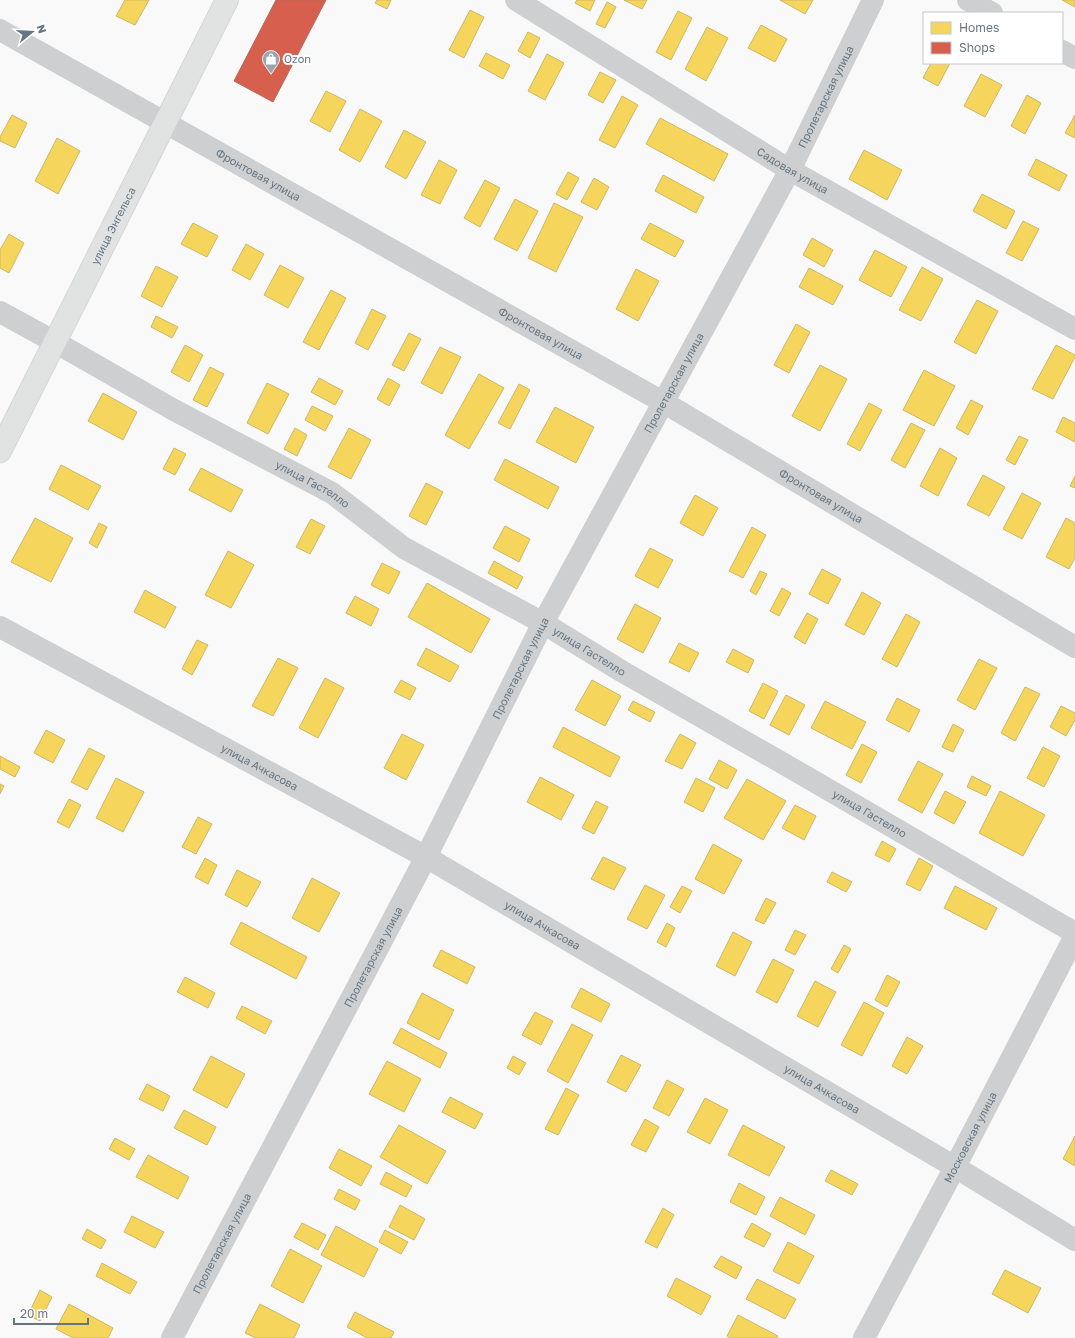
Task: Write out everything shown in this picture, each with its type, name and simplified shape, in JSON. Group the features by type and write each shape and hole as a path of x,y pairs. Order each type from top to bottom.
{"main road":[{"name":"улица Энгельса","path":"0,451 228,0"}],"street":[{"name":"Садовая улица","path":"516,0 790,170 1075,330"},
{"name":"Пролетарская улица","path":"172,1338 426,857 543,623 790,170 873,0"},
{"path":"968,0 990,12"},
{"name":"Фронтовая улица","path":"0,30 664,402 1075,647"},
{"path":"1063,52 1075,58"},
{"name":"улица Гастелло","path":"0,312 174,410 332,493 404,548 543,623 623,672 1075,934"},
{"name":"улица Ачкасова","path":"0,627 426,857 956,1167 1075,1240"},
{"name":"Московская улица","path":"864,1338 956,1167 1075,934"}],"building: Homes":[{"path":"125,0 149,0 135,25 116,16"},
{"path":"377,0 391,0 387,9 375,3"},
{"path":"577,0 595,0 590,11 575,3"},
{"path":"624,0 647,0 642,9"},
{"path":"780,0 813,0 805,14"},
{"path":"1062,0 1075,0 1075,7"},
{"path":"607,2 616,7 605,28 596,24"},
{"path":"470,10 484,17 464,58 449,50"},
{"path":"678,11 692,18 671,60 656,52"},
{"path":"761,25 787,39 775,62 748,48"},
{"path":"707,27 728,38 706,81 685,69"},
{"path":"528,32 540,38 530,58 518,51"},
{"path":"486,53 510,65 503,79 479,66"},
{"path":"547,54 564,63 545,100 528,91"},
{"path":"930,64 949,64 938,86 923,78"},
{"path":"600,72 616,80 603,103 588,95"},
{"path":"981,74 1002,85 985,117 964,106"},
{"path":"326,91 346,101 330,132 310,121"},
{"path":"1027,95 1041,103 1025,134 1011,126"},
{"path":"622,96 638,105 615,148 599,140"},
{"path":"360,109 382,121 360,162 339,150"},
{"path":"12,115 27,123 15,148 0,141 0,137"},
{"path":"1075,115 1075,138 1065,133"},
{"path":"660,118 728,154 714,181 646,144"},
{"path":"404,130 426,142 406,179 385,167"},
{"path":"57,138 80,151 58,194 35,181"},
{"path":"864,150 902,170 887,200 849,179"},
{"path":"1036,159 1067,175 1059,191 1028,175"},
{"path":"439,160 457,170 440,204 421,195"},
{"path":"568,172 579,178 567,200 556,194"},
{"path":"663,175 704,197 696,213 655,191"},
{"path":"594,178 609,187 597,210 581,202"},
{"path":"485,180 500,188 480,227 464,218"},
{"path":"982,194 1015,211 1006,229 973,211"},
{"path":"515,199 538,211 517,251 494,239"},
{"path":"554,203 583,217 556,272 528,258"},
{"path":"1023,221 1039,229 1022,261 1006,253"},
{"path":"193,223 218,236 207,257 181,244"},
{"path":"650,223 684,241 675,257 641,239"},
{"path":"9,234 24,243 9,273 0,268 0,250"},
{"path":"812,238 833,250 824,267 803,255"},
{"path":"246,244 264,254 250,280 232,270"},
{"path":"875,250 907,267 891,297 859,280"},
{"path":"280,265 304,278 288,308 264,295"},
{"path":"156,266 178,277 162,307 141,296"},
{"path":"922,267 943,279 921,321 899,310"},
{"path":"809,268 843,286 833,305 799,287"},
{"path":"636,269 659,281 638,321 616,309"},
{"path":"331,290 346,298 319,350 303,342"},
{"path":"977,300 998,311 976,354 954,342"},
{"path":"372,309 386,316 368,350 355,343"},
{"path":"156,316 178,327 172,338 151,327"},
{"path":"796,324 810,332 789,373 774,365"},
{"path":"409,333 421,339 404,371 392,365"},
{"path":"185,345 203,355 189,382 171,372"},
{"path":"1056,345 1075,355 1075,357 1053,399 1032,389"},
{"path":"440,347 461,357 442,394 421,383"},
{"path":"820,365 847,379 820,431 792,416"},
{"path":"210,367 224,374 207,407 193,400"},
{"path":"924,370 955,386 934,426 903,410"},
{"path":"479,374 504,388 469,449 445,435"},
{"path":"319,378 343,391 335,405 311,392"},
{"path":"388,378 400,385 389,406 377,399"},
{"path":"267,383 289,394 268,434 247,423"},
{"path":"519,384 530,390 510,429 498,423"},
{"path":"103,393 137,412 123,440 88,421"},
{"path":"971,400 983,406 968,435 956,428"},
{"path":"869,403 882,410 860,451 847,444"},
{"path":"312,406 333,416 325,431 305,420"},
{"path":"555,407 594,427 576,463 536,442"},
{"path":"1063,417 1075,423 1075,442 1056,432"},
{"path":"911,423 925,430 905,468 891,460"},
{"path":"295,428 307,435 297,456 284,449"},
{"path":"349,428 371,440 351,479 328,467"},
{"path":"1019,436 1028,440 1015,465 1006,460"},
{"path":"174,448 186,454 175,475 163,469"},
{"path":"940,448 957,458 938,496 920,486"},
{"path":"505,459 559,487 548,509 494,480"},
{"path":"61,465 101,486 88,510 49,489"},
{"path":"201,468 243,490 231,512 189,490"},
{"path":"983,475 1005,487 989,516 967,505"},
{"path":"1075,476 1075,488 1070,486"},
{"path":"426,483 443,492 426,525 409,516"},
{"path":"1022,493 1041,503 1022,539 1003,529"},
{"path":"695,495 718,508 703,536 680,523"},
{"path":"35,518 73,538 51,582 11,562"},
{"path":"1066,518 1075,523 1075,558 1069,569 1046,557"},
{"path":"311,519 325,526 310,554 296,547"},
{"path":"99,523 107,527 97,548 89,543"},
{"path":"505,526 530,539 519,562 493,548"},
{"path":"752,527 766,535 743,578 729,571"},
{"path":"650,548 673,560 658,588 635,576"},
{"path":"228,551 254,565 231,608 205,595"},
{"path":"494,561 523,577 517,589 488,573"},
{"path":"382,563 400,572 389,594 371,585"},
{"path":"822,569 841,579 828,604 809,594"},
{"path":"760,571 767,574 756,595 750,591"},
{"path":"427,583 490,619 471,653 408,617"},
{"path":"782,588 791,593 779,616 770,611"},
{"path":"145,590 176,607 165,628 134,612"},
{"path":"862,592 881,603 864,635 845,625"},
{"path":"355,596 379,609 371,626 346,613"},
{"path":"635,604 661,618 643,653 617,639"},
{"path":"807,613 818,619 805,644 794,637"},
{"path":"906,614 920,622 897,667 882,659"},
{"path":"197,640 208,645 192,675 182,669"},
{"path":"679,643 699,653 689,672 669,662"},
{"path":"426,648 459,666 450,682 417,665"},
{"path":"733,649 754,660 748,673 726,662"},
{"path":"278,658 298,668 273,716 252,706"},
{"path":"979,659 997,668 975,710 957,700"},
{"path":"325,678 344,688 318,738 299,728"},
{"path":"401,680 416,688 410,700 394,692"},
{"path":"592,680 621,696 605,726 575,710"},
{"path":"763,683 778,691 764,719 749,711"},
{"path":"1025,687 1040,694 1015,741 1001,733"},
{"path":"786,695 805,705 789,735 770,725"},
{"path":"897,698 920,710 909,732 886,720"},
{"path":"633,701 655,712 650,722 628,710"},
{"path":"825,701 866,722 852,749 811,728"},
{"path":"1061,706 1075,713 1075,720 1066,736 1050,727"},
{"path":"953,724 964,730 953,752 942,747"},
{"path":"563,727 620,757 610,777 553,747"},
{"path":"46,730 65,740 53,763 34,753"},
{"path":"402,734 424,745 406,780 384,768"},
{"path":"680,734 696,743 682,769 665,761"},
{"path":"862,744 877,752 861,783 846,775"},
{"path":"1043,747 1060,756 1044,787 1027,778"},
{"path":"89,748 105,756 87,790 71,782"},
{"path":"0,756 20,767 15,777 0,769"},
{"path":"719,760 737,770 727,789 709,779"},
{"path":"918,761 943,774 922,813 898,800"},
{"path":"972,776 991,786 986,796 967,787"},
{"path":"540,777 574,795 561,820 527,802"},
{"path":"116,778 144,792 123,832 96,818"},
{"path":"696,778 715,788 703,812 684,802"},
{"path":"747,779 786,801 763,840 724,818"},
{"path":"0,784 4,786 0,794"},
{"path":"945,791 966,802 954,824 934,813"},
{"path":"1000,791 1045,815 1023,856 979,833"},
{"path":"69,799 81,805 69,828 57,822"},
{"path":"596,801 608,807 594,834 582,828"},
{"path":"795,805 816,816 804,840 782,828"},
{"path":"198,817 212,824 196,854 182,847"},
{"path":"882,841 896,849 889,862 875,855"},
{"path":"713,844 742,860 724,894 695,879"},
{"path":"603,857 626,868 614,890 591,879"},
{"path":"205,858 217,865 208,884 195,877"},
{"path":"919,858 933,866 920,891 906,884"},
{"path":"237,870 261,882 247,907 225,895"},
{"path":"832,872 852,882 846,892 827,882"},
{"path":"312,878 340,893 319,932 292,918"},
{"path":"645,885 665,895 647,929 627,919"},
{"path":"682,886 692,891 680,913 670,907"},
{"path":"955,886 997,908 986,930 944,908"},
{"path":"766,898 776,903 764,924 755,920"},
{"path":"241,922 307,957 296,979 230,944"},
{"path":"667,923 675,928 666,947 657,942"},
{"path":"795,930 806,935 795,955 785,950"},
{"path":"733,932 752,942 735,976 716,966"},
{"path":"844,945 851,949 838,973 831,969"},
{"path":"441,950 475,967 467,984 433,966"},
{"path":"773,959 794,970 777,1003 756,992"},
{"path":"887,975 900,982 887,1007 875,1000"},
{"path":"185,977 215,993 208,1008 177,992"},
{"path":"815,981 836,992 818,1027 797,1016"},
{"path":"581,988 610,1004 601,1022 571,1007"},
{"path":"422,993 454,1010 439,1040 407,1023"},
{"path":"864,1002 884,1013 862,1056 841,1045"},
{"path":"242,1006 272,1021 265,1034 236,1018"},
{"path":"535,1012 553,1021 541,1045 522,1035"},
{"path":"572,1024 593,1035 568,1083 547,1071"},
{"path":"401,1028 447,1053 440,1068 393,1043"},
{"path":"907,1037 923,1046 907,1074 892,1066"},
{"path":"621,1055 641,1065 626,1092 607,1082"},
{"path":"211,1056 245,1074 227,1108 193,1090"},
{"path":"513,1056 526,1063 519,1075 507,1068"},
{"path":"387,1061 421,1079 404,1112 369,1094"},
{"path":"667,1080 684,1089 669,1116 653,1108"},
{"path":"147,1084 170,1096 163,1111 139,1099"},
{"path":"566,1088 579,1095 558,1135 545,1129"},
{"path":"450,1097 483,1114 475,1129 442,1112"},
{"path":"705,1098 728,1110 710,1144 687,1132"},
{"path":"184,1110 216,1127 207,1145 174,1128"},
{"path":"645,1119 659,1127 646,1152 631,1145"},
{"path":"399,1125 446,1151 427,1184 380,1157"},
{"path":"743,1125 785,1147 769,1176 728,1155"},
{"path":"1075,1136 1075,1166 1063,1159"},
{"path":"115,1138 135,1149 129,1160 109,1149"},
{"path":"339,1149 372,1166 361,1186 329,1168"},
{"path":"148,1155 189,1177 178,1199 136,1177"},
{"path":"831,1170 858,1184 852,1195 825,1181"},
{"path":"386,1172 412,1186 406,1197 380,1184"},
{"path":"739,1183 765,1197 756,1215 730,1202"},
{"path":"339,1189 360,1200 355,1210 334,1199"},
{"path":"780,1197 815,1215 805,1235 770,1216"},
{"path":"400,1205 425,1219 414,1240 389,1227"},
{"path":"663,1208 674,1215 657,1248 645,1242"},
{"path":"132,1216 164,1232 155,1248 124,1232"},
{"path":"302,1223 326,1235 318,1250 294,1237"},
{"path":"752,1223 771,1234 764,1247 744,1237"},
{"path":"336,1226 378,1249 364,1277 321,1255"},
{"path":"87,1229 106,1240 101,1249 82,1239"},
{"path":"385,1230 408,1242 401,1254 379,1242"},
{"path":"788,1242 814,1256 799,1284 773,1271"},
{"path":"290,1249 322,1266 303,1303 271,1286"},
{"path":"721,1256 742,1267 736,1279 714,1267"},
{"path":"102,1263 137,1282 130,1294 96,1276"},
{"path":"1005,1270 1041,1288 1028,1313 992,1294"},
{"path":"676,1278 711,1296 701,1315 667,1296"},
{"path":"757,1279 796,1299 785,1319 746,1299"},
{"path":"40,1290 52,1297 40,1321 28,1315"},
{"path":"69,1304 113,1328 108,1338 73,1338 56,1329"},
{"path":"260,1304 300,1325 294,1338 256,1338 245,1333"},
{"path":"355,1312 394,1332 391,1338 367,1338 347,1327"},
{"path":"738,1315 778,1336 777,1338 730,1338 727,1336"}],"building: Shops":[{"path":"276,0 326,0 273,102 234,81"}],"place":[{"name":"Ozon","path":"271,74"}]}
